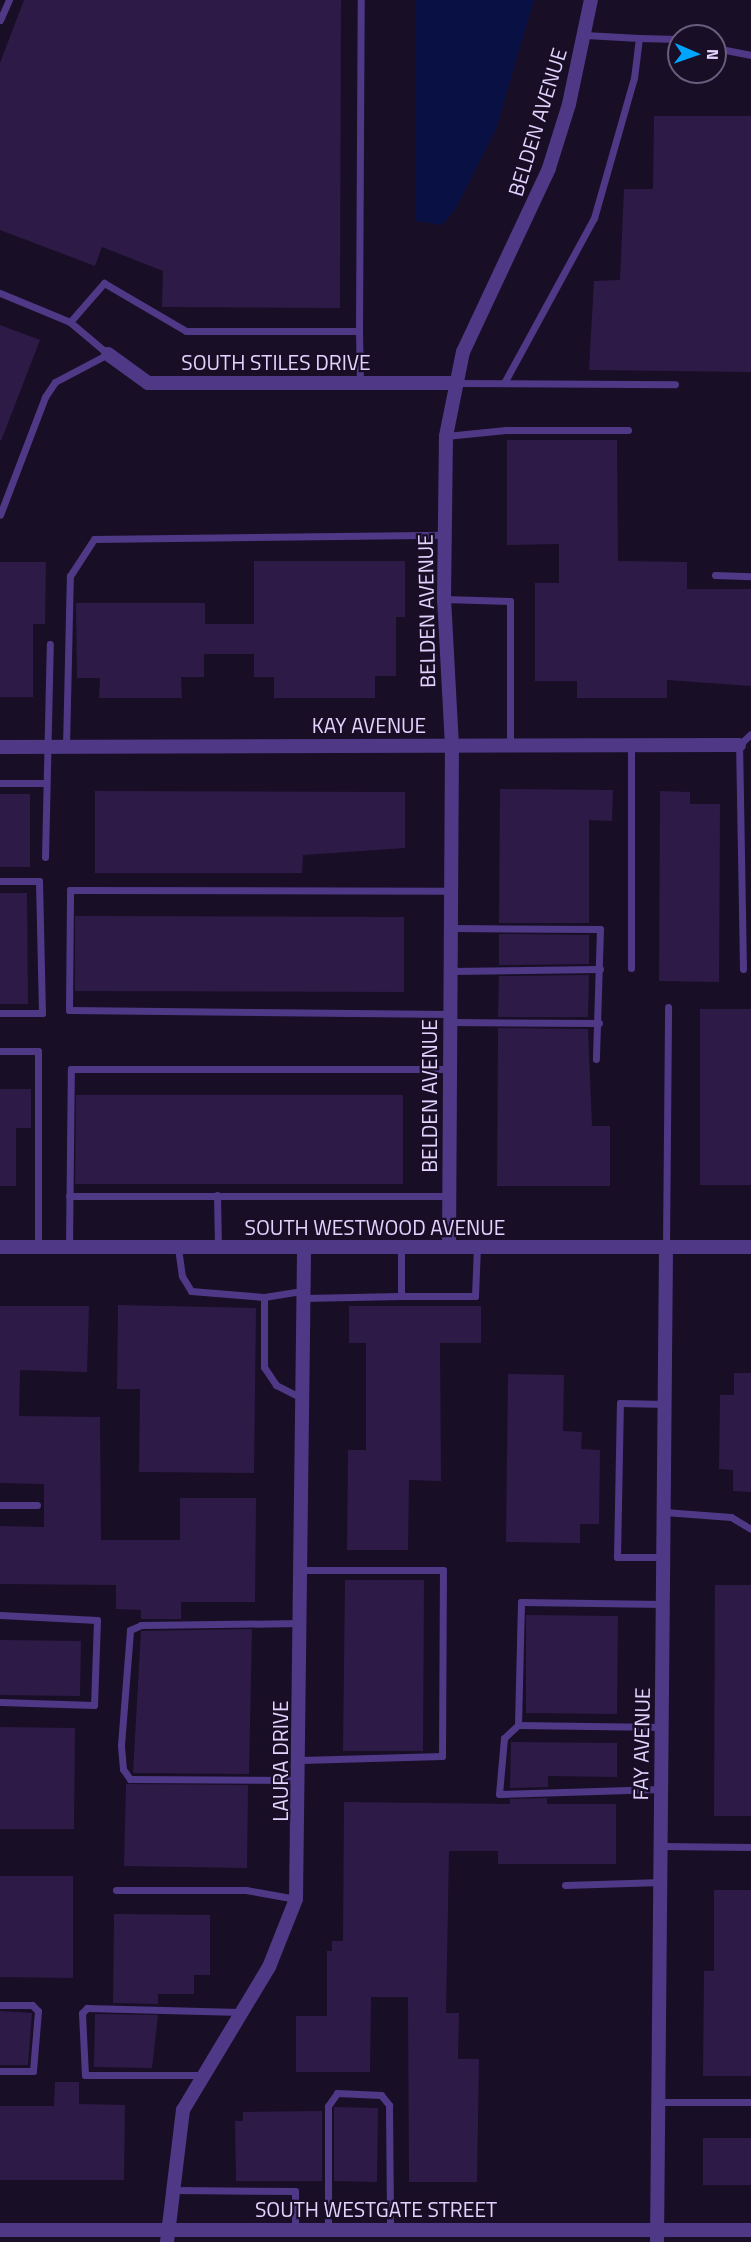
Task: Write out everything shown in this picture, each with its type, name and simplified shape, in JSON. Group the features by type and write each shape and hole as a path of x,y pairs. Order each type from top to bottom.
{"street":[{"name":"BELDEN AVENUE","path":"449,1247 452,746 444,599 446,436 454,383 475,323 519,243 549,168 585,35 591,0"},
{"name":"SOUTH STILES DRIVE","path":"108,354 148,383 454,383"},
{"name":"KAY AVENUE","path":"0,747 738,745"},
{"name":"SOUTH WESTWOOD AVENUE","path":"0,1247 304,1250 449,1247 751,1247"},
{"name":"FAY AVENUE","path":"657,2236 666,1247"},
{"name":"LAURA DRIVE","path":"167,2236 170,2190 183,2110 200,2076 269,1967 296,1899 301,1780 304,1250"},
{"name":"SOUTH WESTGATE STREET","path":"0,2230 167,2236 328,2230 657,2236 751,2230"}],"lane":[{"path":"0,20 9,0"},
{"path":"360,383 361,0"},
{"path":"585,35 667,39"},
{"path":"504,383 594,218 634,78 639,38"},
{"path":"727,50 751,55"},
{"path":"70,322 104,283 186,331 359,331"},
{"path":"0,293 70,322 108,354 55,382 45,397 0,515"},
{"path":"454,383 675,384"},
{"path":"446,436 506,430 628,430"},
{"path":"66,747 70,576 94,539 445,535"},
{"path":"715,575 751,576"},
{"path":"444,599 510,601 510,746"},
{"path":"45,857 44,783 50,747 50,644"},
{"path":"743,969 738,745 751,734"},
{"path":"631,746 631,968"},
{"path":"0,783 44,783"},
{"path":"0,881 39,881 42,1013 0,1013"},
{"path":"452,891 70,890 69,1010 598,1023"},
{"path":"452,928 600,928 596,1059"},
{"path":"452,971 600,969"},
{"path":"666,1247 668,1007"},
{"path":"0,1051 38,1051 38,1247"},
{"path":"69,1247 71,1068 450,1069"},
{"path":"217,1195 219,1249"},
{"path":"69,1196 450,1196"},
{"path":"178,1248 182,1276 191,1291 264,1297 303,1295 475,1296 477,1247"},
{"path":"401,1248 401,1296"},
{"path":"264,1297 264,1367 276,1385 303,1399"},
{"path":"664,1557 617,1557 620,1403 665,1404"},
{"path":"0,1505 37,1505"},
{"path":"664,1512 731,1518 751,1529"},
{"path":"301,1760 442,1756 443,1570 302,1570"},
{"path":"518,1725 521,1602 664,1604"},
{"path":"0,1615 97,1620 94,1705 0,1702"},
{"path":"301,1623 141,1625 129,1630 122,1745 123,1769 130,1779 301,1780"},
{"path":"662,1727 518,1725 504,1738 499,1794 662,1789"},
{"path":"661,1845 751,1847"},
{"path":"565,1885 661,1882"},
{"path":"116,1890 246,1890 296,1899"},
{"path":"0,2005 32,2006 38,2011 33,2071 0,2071"},
{"path":"200,2076 85,2075 80,2044 82,2013 87,2008 240,2012"},
{"path":"328,2230 328,2106 337,2093 381,2095 389,2105 390,2231"},
{"path":"658,2102 751,2102"},
{"path":"170,2190 294,2191 295,2230"}],"shaded area":[{"path":"415,0 534,0 496,129 456,208 442,225 416,221"}],"building":[{"path":"24,0 341,0 340,308 162,307 163,271 102,247 95,266 0,230 0,63"},
{"path":"654,116 751,116 751,372 589,370 594,281 620,280 624,189 653,189"},
{"path":"0,325 40,340 1,441 0,440"},
{"path":"507,440 617,440 618,561 687,562 687,589 751,589 751,686 667,680 667,698 577,698 577,681 535,681 535,583 559,583 559,544 507,545"},
{"path":"254,561 405,561 405,617 396,617 396,676 375,676 375,698 274,698 274,677 254,677 254,654 204,654 204,677 181,677 182,698 99,698 100,678 77,678 76,603 205,603 205,624 254,624"},
{"path":"0,562 46,562 45,624 33,624 33,697 0,697"},
{"path":"500,789 613,790 612,821 589,820 589,923 499,923"},
{"path":"95,791 405,792 405,848 303,855 302,873 95,873"},
{"path":"660,791 690,792 690,804 720,804 719,982 659,981"},
{"path":"0,794 30,794 30,867 0,867"},
{"path":"0,893 27,893 28,1004 0,1004"},
{"path":"75,916 404,917 404,992 75,991"},
{"path":"499,934 589,935 589,964 499,965"},
{"path":"589,975 588,1017 498,1017 499,976"},
{"path":"700,1009 751,1009 751,1185 700,1185"},
{"path":"498,1028 588,1029 592,1126 610,1126 610,1186 497,1186"},
{"path":"0,1089 31,1089 31,1128 16,1128 16,1186 0,1186"},
{"path":"76,1095 403,1095 403,1184 75,1184"},
{"path":"118,1305 256,1308 254,1473 139,1472 140,1389 117,1389"},
{"path":"0,1306 89,1306 87,1372 20,1370 19,1416 100,1417 101,1540 180,1540 180,1498 256,1498 255,1602 181,1602 181,1619 141,1619 141,1610 116,1609 116,1585 0,1584 0,1526 44,1527 44,1484 0,1483"},
{"path":"349,1306 481,1306 481,1343 440,1343 441,1481 409,1480 408,1550 347,1550 348,1450 366,1450 366,1343 349,1343"},
{"path":"734,1373 751,1373 751,1492 733,1491 733,1470 719,1469 720,1395 734,1395"},
{"path":"508,1374 564,1375 563,1431 582,1432 581,1449 600,1450 599,1524 580,1524 580,1543 506,1542"},
{"path":"345,1580 424,1580 423,1751 343,1751"},
{"path":"715,1585 751,1585 751,1816 714,1816"},
{"path":"526,1615 618,1616 617,1714 526,1713"},
{"path":"252,1629 249,1774 133,1773 141,1631"},
{"path":"0,1640 81,1641 80,1696 0,1695"},
{"path":"0,1727 75,1728 74,1829 0,1829"},
{"path":"511,1742 617,1743 617,1777 548,1776 548,1787 510,1788"},
{"path":"126,1784 248,1785 247,1868 124,1866"},
{"path":"547,1798 547,1804 616,1804 616,1864 498,1864 498,1851 449,1851 446,2013 459,2013 458,2059 479,2059 477,2182 409,2182 408,1997 371,1997 370,2072 296,2072 296,2016 327,2016 327,1951 332,1951 332,1941 343,1941 344,1802 510,1804 510,1799"},
{"path":"0,1876 73,1876 73,1978 0,1977"},
{"path":"714,1890 751,1890 751,2076 703,2076 704,1971 714,1971"},
{"path":"114,1914 210,1915 210,1975 194,1975 194,1994 158,1994 158,2004 113,2003"},
{"path":"0,2011 32,2013 28,2065 0,2065"},
{"path":"95,2014 158,2015 152,2068 94,2067"},
{"path":"55,2082 79,2082 79,2104 125,2105 124,2180 0,2180 0,2106 54,2106"},
{"path":"334,2107 378,2108 377,2182 334,2181"},
{"path":"322,2111 322,2181 236,2181 235,2121 243,2121 243,2112"},
{"path":"703,2138 751,2138 751,2185 703,2185"}]}
